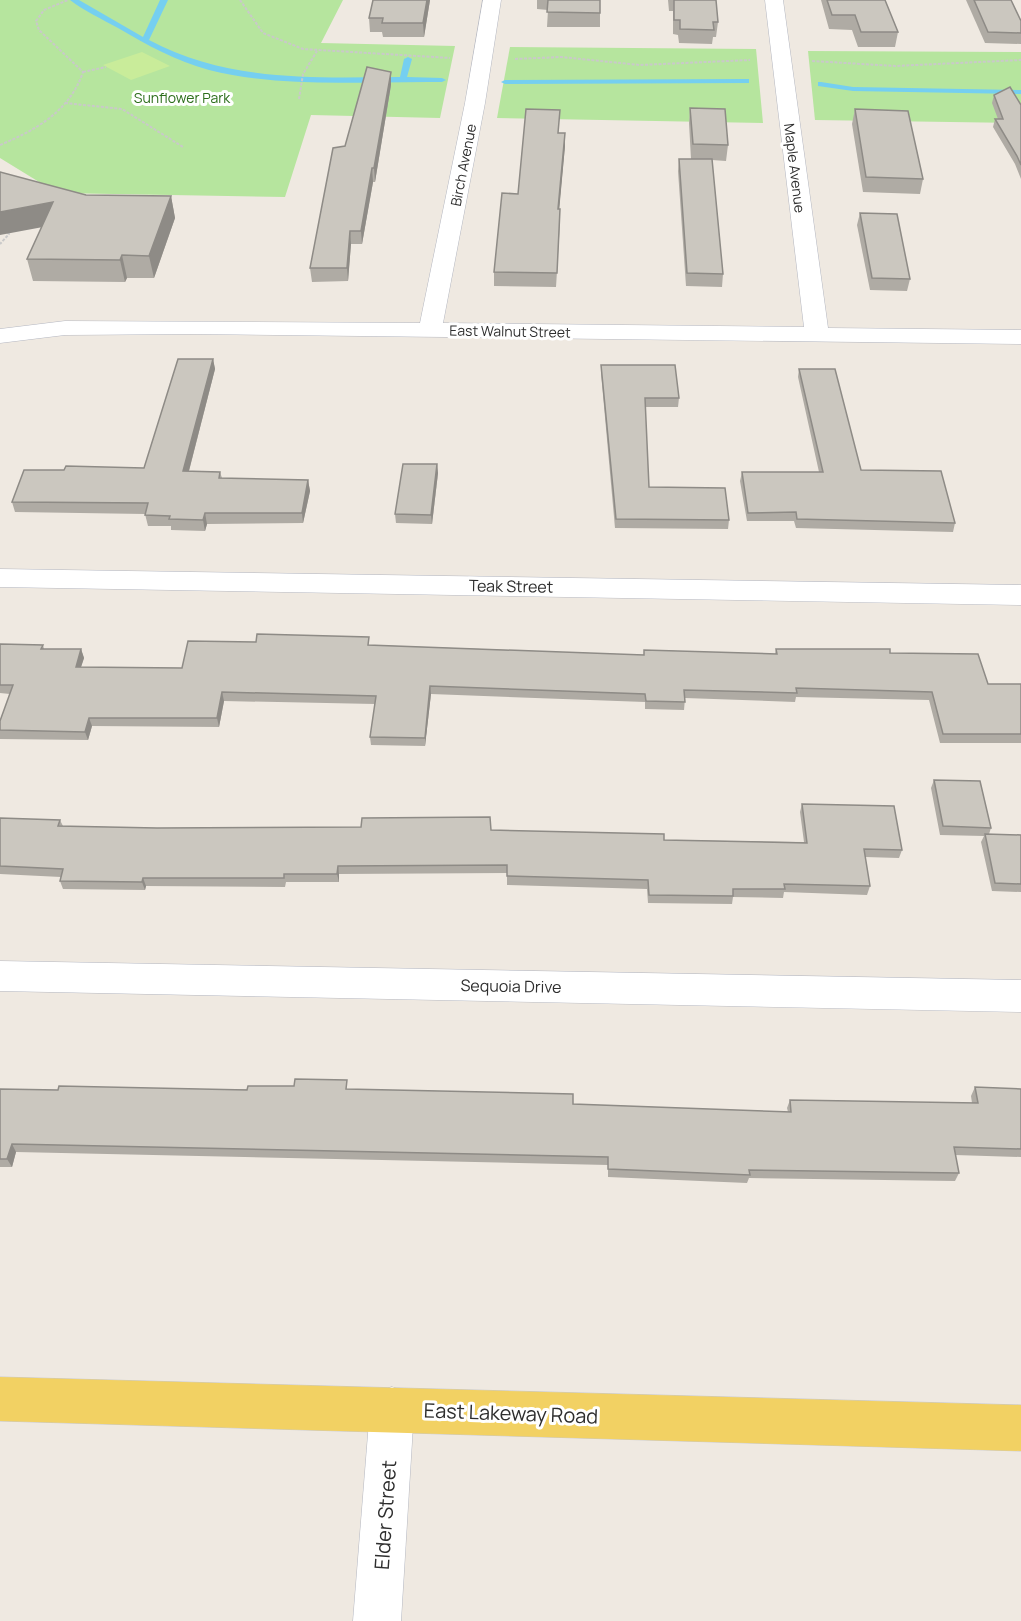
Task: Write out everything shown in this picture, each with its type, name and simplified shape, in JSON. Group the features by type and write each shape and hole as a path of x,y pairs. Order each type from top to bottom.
{"main road":[{"name":"East Lakeway Road","path":"0,1399 1021,1428"}],"street":[{"name":"Birch Avenue","path":"430,330 475,103 492,0"},
{"name":"Maple Avenue","path":"774,0 817,335"},
{"name":"East Walnut Street","path":"0,336 65,328 1021,337"},
{"name":"Teak Street","path":"0,578 1021,595"},
{"name":"Sequoia Drive","path":"0,976 1021,996"},
{"name":"Elder Street","path":"377,1621 392,1409"}],"path":[{"path":"67,0 44,10 36,21 39,30 83,72"},
{"path":"240,0 263,33 283,43 317,51 457,58"},
{"path":"299,99 303,74 317,51"},
{"path":"514,59 561,57 640,65 703,60 760,59"},
{"path":"806,60 895,66 1021,60"},
{"path":"83,72 106,67"},
{"path":"0,145 44,123 65,103 80,84 83,72"},
{"path":"65,103 122,109 183,147"},
{"path":"0,227 9,234 0,244"}],"green space":[{"name":"Sunflower Park","path":"0,0 343,0 321,43 455,46 440,118 311,115 285,197 57,193 0,158"},
{"path":"510,47 756,49 763,123 497,118"},
{"path":"808,51 1021,52 1021,123 815,120"},
{"path":"142,52 170,66 131,80 103,65"}],"building":[{"path":"373,0 427,0 423,23 382,23 383,18 369,18"},
{"path":"548,0 600,0 600,13 547,12"},
{"path":"674,0 716,0 718,22 713,22 714,30 680,29 680,20 674,20"},
{"path":"827,0 885,0 898,32 861,32 855,15 832,15"},
{"path":"974,0 1011,0 1021,21 1021,33 988,32"},
{"path":"367,67 391,72 361,231 350,231 347,268 310,268 333,148 345,146"},
{"path":"1010,87 1021,105 1021,165 995,119 1003,119 994,95"},
{"path":"690,108 725,109 728,145 693,144"},
{"path":"526,109 560,110 558,133 565,133 558,209 560,209 557,273 494,272 502,193 518,194"},
{"path":"855,109 908,111 923,179 866,177"},
{"path":"679,159 712,159 723,274 687,273"},
{"path":"0,172 86,195 171,196 149,256 122,255 120,260 27,259 53,202 0,212"},
{"path":"860,213 897,214 910,279 872,278"},
{"path":"178,359 213,359 183,471 220,472 219,478 308,480 302,513 205,513 203,520 169,519 170,516 145,515 148,503 12,502 24,470 64,470 66,466 144,468"},
{"path":"601,365 675,365 679,398 645,398 649,487 725,488 729,520 616,519"},
{"path":"799,369 835,369 861,470 941,471 955,523 797,519 796,512 748,513 742,472 823,472"},
{"path":"403,464 437,464 431,515 395,514"},
{"path":"257,634 369,637 368,645 644,655 644,650 777,654 776,649 890,649 890,653 978,654 988,684 1021,684 1021,734 943,734 932,692 796,688 797,693 684,690 685,702 646,701 645,694 430,686 425,738 370,737 376,696 222,692 217,718 89,718 85,732 0,730 0,721 13,685 0,685 0,644 43,645 41,649 81,649 76,667 182,668 188,641 256,642"},
{"path":"934,780 980,781 991,828 943,826"},
{"path":"802,804 894,806 902,850 864,849 870,886 784,884 785,889 733,889 733,896 649,895 648,880 507,876 507,865 338,866 337,874 284,874 284,878 143,878 142,882 60,881 63,869 0,866 0,818 60,820 58,826 157,828 361,827 362,818 490,817 491,830 664,834 664,840 807,843"},
{"path":"985,834 1021,835 1021,884 995,883"},
{"path":"295,1079 347,1080 346,1089 573,1094 573,1104 791,1112 790,1100 978,1103 975,1087 1021,1089 1021,1149 954,1147 959,1173 749,1170 750,1175 608,1169 608,1157 12,1144 7,1159 0,1159 0,1089 58,1090 59,1086 247,1090 248,1086 294,1086"}],"waterway":[{"path":"74,0 169,53 211,68 242,74 310,79 442,80"},
{"path":"146,39 164,0"},
{"path":"403,79 408,59"},
{"path":"505,82 746,81"},
{"path":"821,84 853,89 1021,92"}]}
